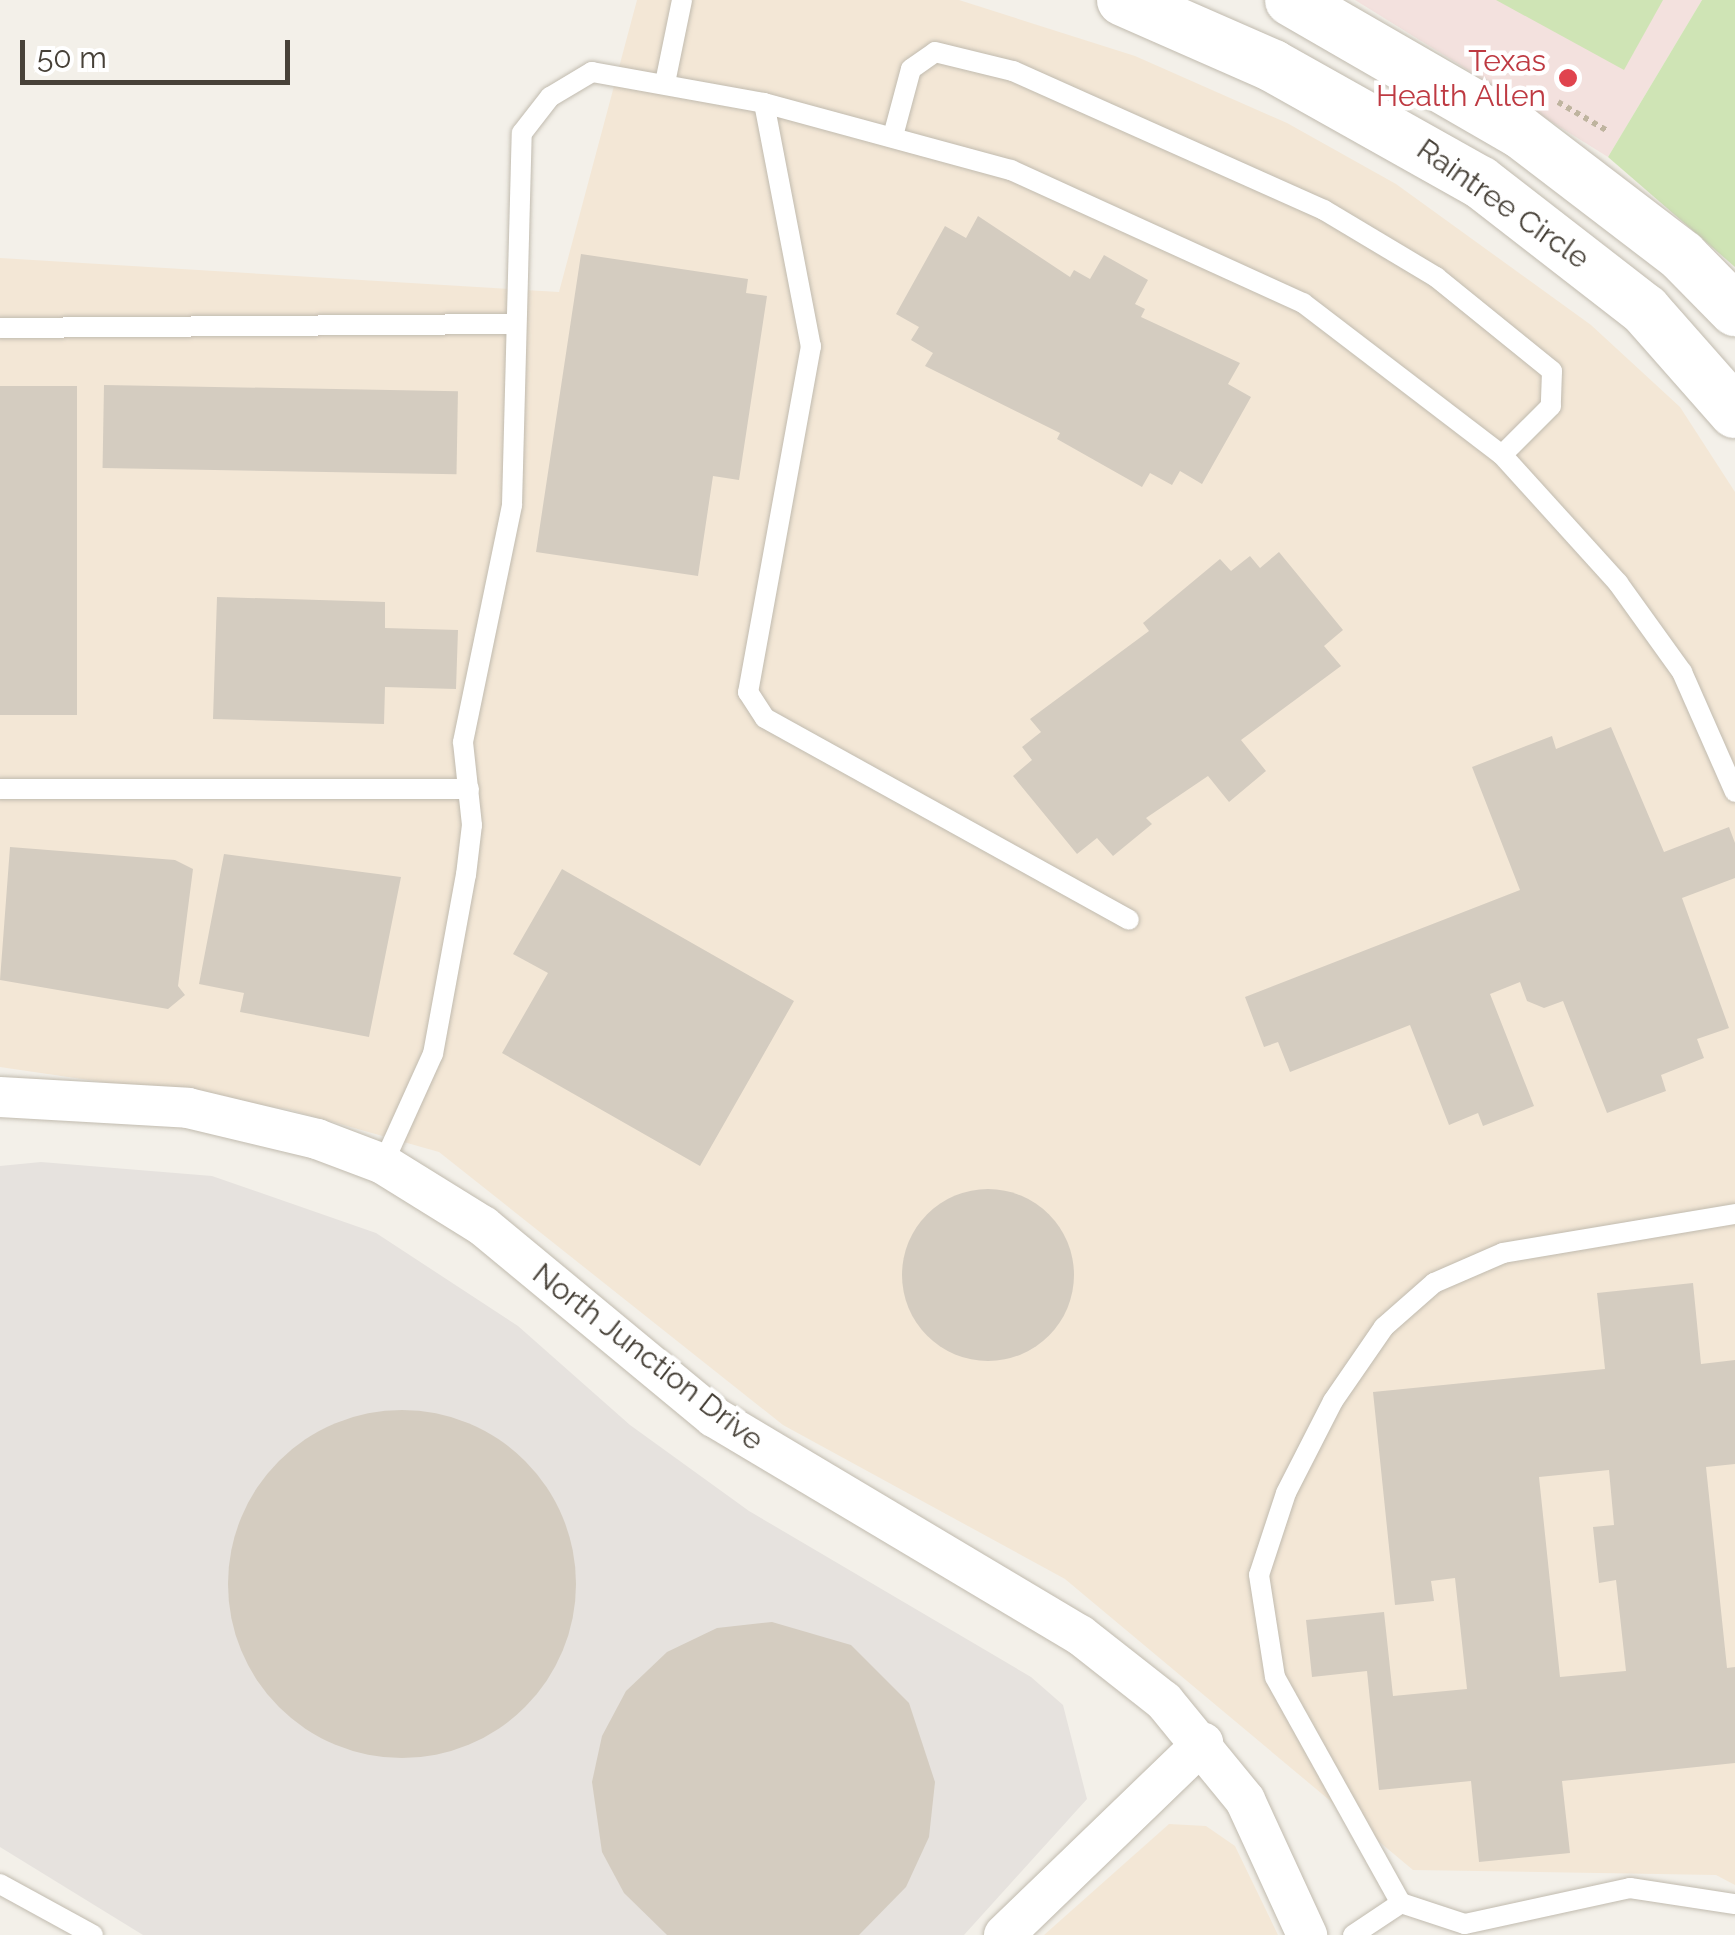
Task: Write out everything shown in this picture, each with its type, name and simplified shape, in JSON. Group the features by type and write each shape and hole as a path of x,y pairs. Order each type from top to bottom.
{"street":[{"name":"Raintree Circle","path":"1123,0 1272,66 1480,182 1645,310 1735,412"},
{"path":"1291,0 1520,132 1682,256 1735,310"},
{"name":"North Junction Drive","path":"0,1097 188,1108 383,1164 483,1226 714,1417 1080,1635 1203,1743 1268,1839 1307,1935"},
{"path":"1004,1935 1203,1743"}],"lane":[{"path":"666,82 682,0"},
{"path":"893,136 911,69 936,52 1013,71 1324,210 1436,277 1552,371 1550,406 1502,455"},
{"path":"383,1164 433,1054 466,875 469,789 464,742 512,505 522,132 550,98 592,72 666,82 764,104 1011,170 1303,304 1502,455 1618,582 1682,672 1735,792"},
{"path":"764,104 810,346 748,692 765,718 1129,920"},
{"path":"0,328 514,324"},
{"path":"0,790 469,789"},
{"path":"1735,1214 1502,1253 1434,1283 1384,1327 1286,1493 1258,1575 1275,1677 1401,1903 1465,1924 1630,1888 1735,1904"},
{"path":"0,1884 93,1935"},
{"path":"1353,1935 1401,1903"}],"shaded area":[{"path":"637,0 959,0 1135,56 1287,123 1396,184 1591,325 1680,407 1735,492 1735,1885 1716,1875 1413,1870 1065,1579 783,1425 439,1152 287,1109 0,1067 0,258 559,292"},
{"name":"Texas Health Allen","path":"1355,0 1702,0 1608,157"},
{"path":"41,1162 212,1176 376,1233 518,1326 630,1425 749,1511 1031,1677 1063,1705 1087,1799 964,1935 143,1935 0,1847 0,1166"},
{"path":"1169,1824 1206,1826 1235,1846 1278,1935 1044,1935"}],"green space":[{"path":"1496,0 1663,0 1624,70"},
{"path":"1702,0 1735,0 1735,267 1608,157"}],"building":[{"path":"978,216 1070,277 1074,270 1090,279 1104,255 1148,280 1135,304 1145,309 1141,317 1240,363 1228,384 1251,397 1202,484 1180,471 1172,485 1150,473 1142,487 1057,439 1060,433 925,366 933,353 911,340 919,327 896,314 945,226 966,238"},
{"path":"581,254 748,279 746,293 767,296 739,480 713,476 698,576 536,552"},
{"path":"104,385 458,391 456,474 103,468"},
{"path":"0,386 77,386 77,715 0,715"},
{"path":"1279,552 1343,630 1324,646 1341,666 1241,740 1266,771 1229,802 1208,776 1146,818 1152,824 1113,856 1097,838 1077,854 1013,776 1032,760 1022,747 1041,732 1030,719 1149,631 1143,623 1220,559 1231,571 1250,556 1260,568"},
{"path":"217,597 385,602 385,628 458,630 456,689 385,687 384,724 213,719"},
{"path":"1611,727 1664,852 1729,827 1735,843 1735,878 1682,898 1729,1028 1697,1039 1704,1058 1661,1075 1666,1091 1607,1113 1563,1001 1544,1008 1527,1001 1520,982 1490,994 1534,1106 1483,1126 1478,1113 1449,1125 1410,1025 1290,1072 1278,1042 1264,1047 1245,997 1520,890 1472,767 1552,736 1556,749"},
{"path":"10,847 175,860 193,869 178,986 185,995 168,1009 0,980"},
{"path":"224,854 401,877 369,1037 240,1012 244,993 199,984"},
{"path":"562,869 794,1001 700,1166 502,1053 548,973 513,954"},
{"path":"988,1189 1021,1196 1049,1214 1067,1242 1074,1275 1067,1308 1049,1336 1021,1354 988,1361 955,1354 927,1336 909,1308 902,1275 909,1242 927,1214 955,1196"},
{"path":"1693,1283 1701,1364 1735,1360 1735,1464 1706,1467 1727,1668 1735,1667 1735,1763 1562,1781 1570,1853 1479,1862 1471,1781 1379,1790 1367,1671 1312,1677 1306,1620 1384,1612 1393,1696 1467,1689 1455,1578 1431,1581 1434,1601 1395,1605 1373,1392 1605,1369 1597,1293","holes":["1609,1470 1614,1525 1593,1527 1599,1583 1616,1580 1626,1671 1560,1677 1539,1477"]},
{"path":"402,1410 436,1414 468,1424 525,1461 562,1518 572,1550 576,1584 572,1618 562,1650 525,1707 468,1744 436,1754 402,1758 368,1754 336,1744 279,1707 242,1650 232,1618 228,1584 232,1550 242,1518 279,1461 336,1424 368,1414"},
{"path":"772,1622 851,1645 909,1703 935,1782 929,1837 906,1887 859,1935 667,1935 624,1893 602,1852 592,1782 602,1736 626,1691 667,1652 717,1628"}],"place":[{"name":"Texas Health Allen","path":"1568,78"}]}
